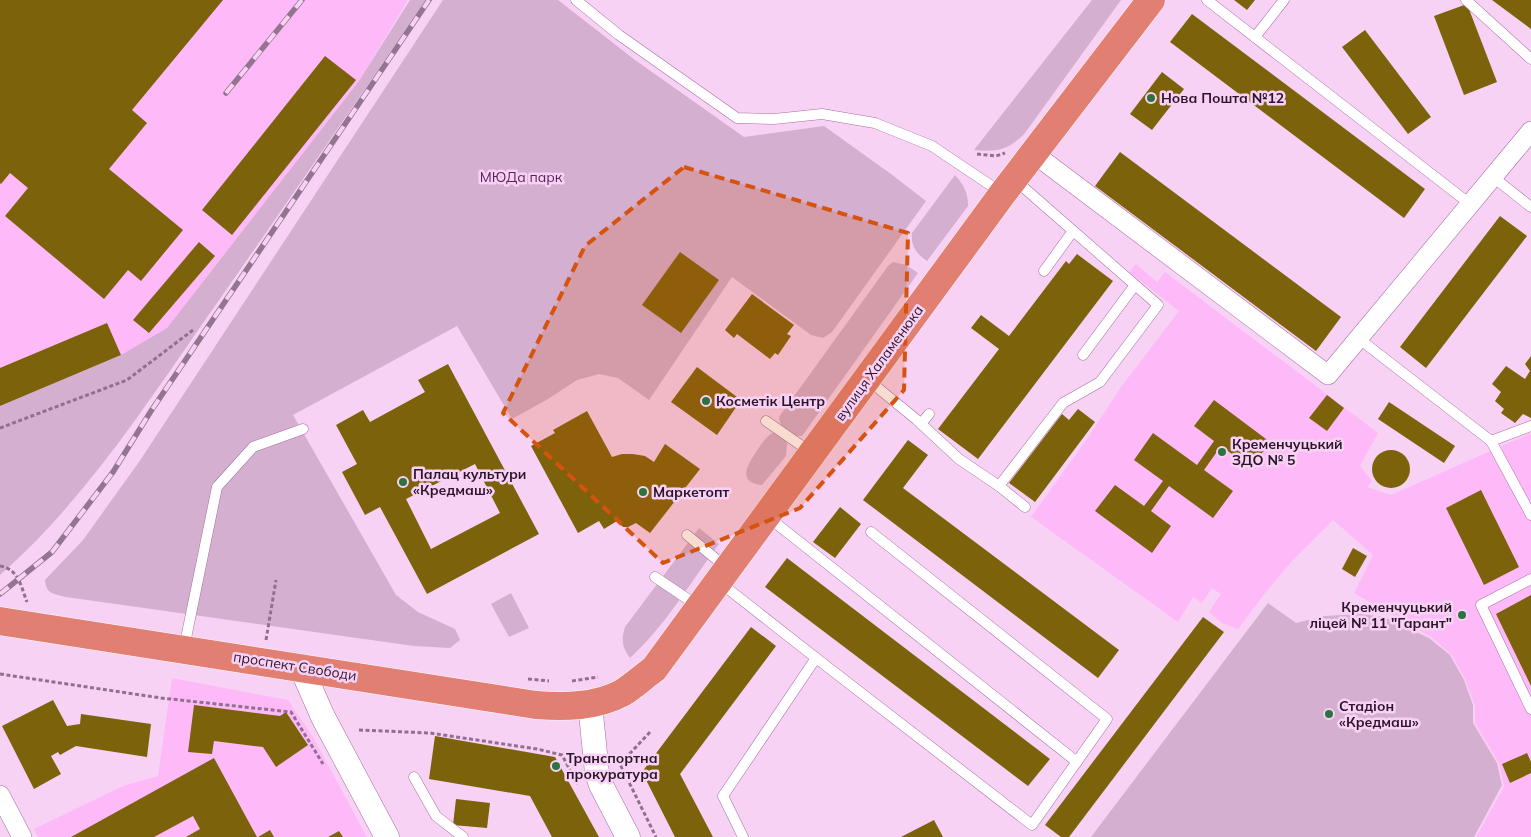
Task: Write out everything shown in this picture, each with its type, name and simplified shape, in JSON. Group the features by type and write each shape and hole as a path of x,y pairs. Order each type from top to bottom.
{"highway":[{"name":"вулиця Халаменюка","path":"590,704 621,693 654,669 1033,153 1151,0"},
{"name":"проспект Свободи","path":"0,620 536,705 590,704"}],"street":[{"path":"1033,153 1328,375 1531,131"},
{"path":"301,667 323,717 387,837"},
{"path":"590,704 597,773 601,785 628,837"},
{"path":"0,795 22,837"}],"lane":[{"path":"576,0 619,35 737,118 774,119 822,114 875,123 932,146 1009,186 1073,231 1158,305 1100,382 1063,403 999,486"},
{"path":"1207,0 1470,204"},
{"path":"1255,37 1284,0"},
{"path":"1466,0 1531,59"},
{"path":"1492,177 1531,207"},
{"path":"1044,271 1073,231"},
{"path":"1083,354 1135,285"},
{"path":"1358,338 1491,442 1531,515"},
{"path":"866,379 959,458 1025,507"},
{"path":"921,424 929,414"},
{"path":"766,421 812,453"},
{"path":"1491,442 1531,426"},
{"path":"184,649 217,487 253,448 303,429"},
{"path":"766,516 1077,762"},
{"path":"687,535 723,574 816,658 1032,825 1108,719 871,532"},
{"path":"655,577 699,607"},
{"path":"1531,579 1481,606 1531,708"},
{"path":"743,837 723,796 816,658"},
{"path":"414,777 436,816 462,837"}],"path":[{"path":"0,428 127,380 193,330"},
{"path":"0,566 6,566 15,572 28,603"},
{"path":"266,640 276,580"},
{"path":"0,674 161,698 291,712 327,771"},
{"path":"359,730 430,733 562,755 580,789"},
{"path":"650,732 620,764 656,837"}],"highlighted area":[{"path":"684,167 908,233 904,390 800,508 663,563 503,413 585,246"}],"shaded area":[{"path":"0,0 408,0 359,81 167,328 121,355 0,406"},
{"name":"Кременчуцький ЗДО № 5","path":"1136,264 1157,282 1165,272 1378,433 1360,466 1372,481 1367,487 1391,495 1531,433 1531,837 1476,837 1504,787 1499,763 1475,723 1475,706 1465,679 1451,654 1431,637 1354,593 1373,555 1333,520 1292,561 1238,629 1222,623 1209,612 1221,594 1212,588 1202,603 1193,597 1178,622 1031,517 1087,439 1121,387 1179,311 1129,272"},
{"path":"172,678 288,700 313,737 367,837 38,837 34,829 123,786 158,776"}],"green space":[{"path":"410,0 426,0 133,423 109,456 57,519 0,575 0,406 121,355 167,328 359,81"},
{"name":"МЮДа парк","path":"443,0 558,0 635,60 744,137 824,126 926,201 832,332 823,338 811,335 732,277 649,400 618,378 599,374 577,380 512,419 457,326 293,415 396,595 418,612 455,629 460,640 450,648 414,646 66,597 51,593 47,588 45,580 83,540 139,462"},
{"path":"1092,0 1121,0 1025,133 1014,143 1002,149 989,151 974,150"},
{"path":"955,175 965,189 968,206 927,261 915,249 912,242 912,233"},
{"path":"893,262 906,265 918,273 802,436 793,436 783,428 779,417 888,266"},
{"path":"774,432 780,435 787,443 786,456 762,485 754,483 746,476 746,471 754,454 769,435"},
{"path":"699,528 719,544 666,618 643,646 630,658 623,643 625,627"},
{"path":"511,593 529,628 509,637 491,604"},
{"name":"Стадіон «Кредмаш»","path":"1268,603 1296,623 1324,616 1361,614 1384,617 1429,638 1450,655 1464,680 1473,705 1473,723 1497,763 1502,785 1474,837 1091,837"}],"building":[{"path":"0,0 223,0 132,110 147,123 109,169 183,230 141,281 128,270 104,299 5,216 28,188 10,173 0,183"},
{"path":"1234,0 1255,0 1247,10"},
{"path":"1492,0 1531,0 1531,29"},
{"path":"1467,4 1497,82 1464,95 1434,16"},
{"path":"1192,14 1425,189 1404,218 1170,42"},
{"path":"1365,30 1431,117 1408,134 1342,47"},
{"path":"325,56 356,80 232,235 202,210"},
{"path":"1162,72 1184,89 1152,130 1130,114"},
{"path":"1120,152 1341,317 1316,351 1095,186"},
{"path":"1500,216 1527,236 1426,368 1400,347"},
{"path":"199,242 215,256 149,333 133,320"},
{"path":"680,252 719,280 681,333 642,305"},
{"path":"1077,254 1113,281 978,459 938,429 999,349 971,328 981,315 1009,336 1066,261 1069,264"},
{"path":"752,294 794,325 787,334 791,336 778,355 775,353 770,359 737,334 734,338 725,330"},
{"path":"107,323 121,355 0,406 0,368"},
{"path":"1531,356 1531,418 1523,414 1515,423 1501,413 1504,409 1495,401 1501,392 1492,384 1506,366 1525,379 1530,371 1525,364"},
{"name":"Палац культури «Кредмаш»","path":"448,364 539,534 427,594 380,507 365,515 342,472 357,464 336,425 363,410 370,422 425,392 418,380","holes":["475,464 500,513 431,549 406,499"]},
{"name":"Косметік Центр","path":"697,367 741,400 717,435 671,402"},
{"path":"1327,395 1344,408 1327,431 1309,418"},
{"path":"1214,400 1270,442 1251,468 1221,446 1204,470 1233,491 1213,518 1169,486 1151,511 1171,526 1152,553 1095,511 1115,485 1144,506 1163,481 1134,460 1153,433 1197,465 1214,441 1194,426"},
{"path":"1389,402 1455,446 1444,463 1378,419"},
{"path":"1078,409 1095,422 1035,502 1009,483 1062,414 1069,420"},
{"path":"587,411 612,457 622,454 633,454 645,456 654,462 665,444 700,469 650,533 636,523 623,527 617,521 604,529 599,521 578,533 531,446 555,433 553,430"},
{"path":"908,440 928,455 903,488 1119,650 1098,678 863,500"},
{"path":"1391,450 1404,456 1410,469 1404,482 1391,488 1378,482 1372,469 1378,456"},
{"path":"1481,490 1519,567 1484,585 1446,508"},
{"path":"840,507 861,524 835,558 813,542"},
{"path":"1353,548 1367,556 1355,577 1342,569"},
{"path":"787,558 1050,759 1028,786 765,587"},
{"path":"1531,595 1531,686 1496,614"},
{"path":"1203,617 1224,632 1069,837 1061,837 1045,825"},
{"path":"751,627 776,646 680,774 713,837 675,837 642,772"},
{"path":"53,700 67,726 80,724 81,714 151,724 147,757 76,746 60,755 58,752 51,756 61,774 34,789 2,726"},
{"path":"194,705 280,716 286,712 308,745 276,767 263,747 214,741 212,754 188,752"},
{"path":"435,736 555,757 599,837 552,837 530,796 429,779"},
{"path":"1527,753 1531,762 1531,773 1510,783 1502,764"},
{"path":"214,758 257,837 186,837 200,829 193,816 154,837 71,837"},
{"path":"456,799 490,803 487,828 453,825"},
{"path":"934,820 943,837 901,837"},
{"path":"270,830 274,837 258,837"},
{"path":"339,831 343,837 328,837"}],"railway":[{"path":"226,93 302,0"},
{"path":"0,594 52,552 113,472 151,411 429,0"}],"place":[{"name":"Нова Пошта №12","path":"1151,98"},
{"name":"Косметік Центр","path":"706,401"},
{"name":"Кременчуцький ЗДО № 5","path":"1222,452"},
{"name":"Палац культури «Кредмаш»","path":"403,482"},
{"name":"Маркетопт","path":"643,492"},
{"name":"Кременчуцький ліцей № 11 \"Гарант\"","path":"1462,615"},
{"name":"Стадіон «Кредмаш»","path":"1329,714"},
{"name":"Транспортна прокуратура","path":"556,766"}]}
